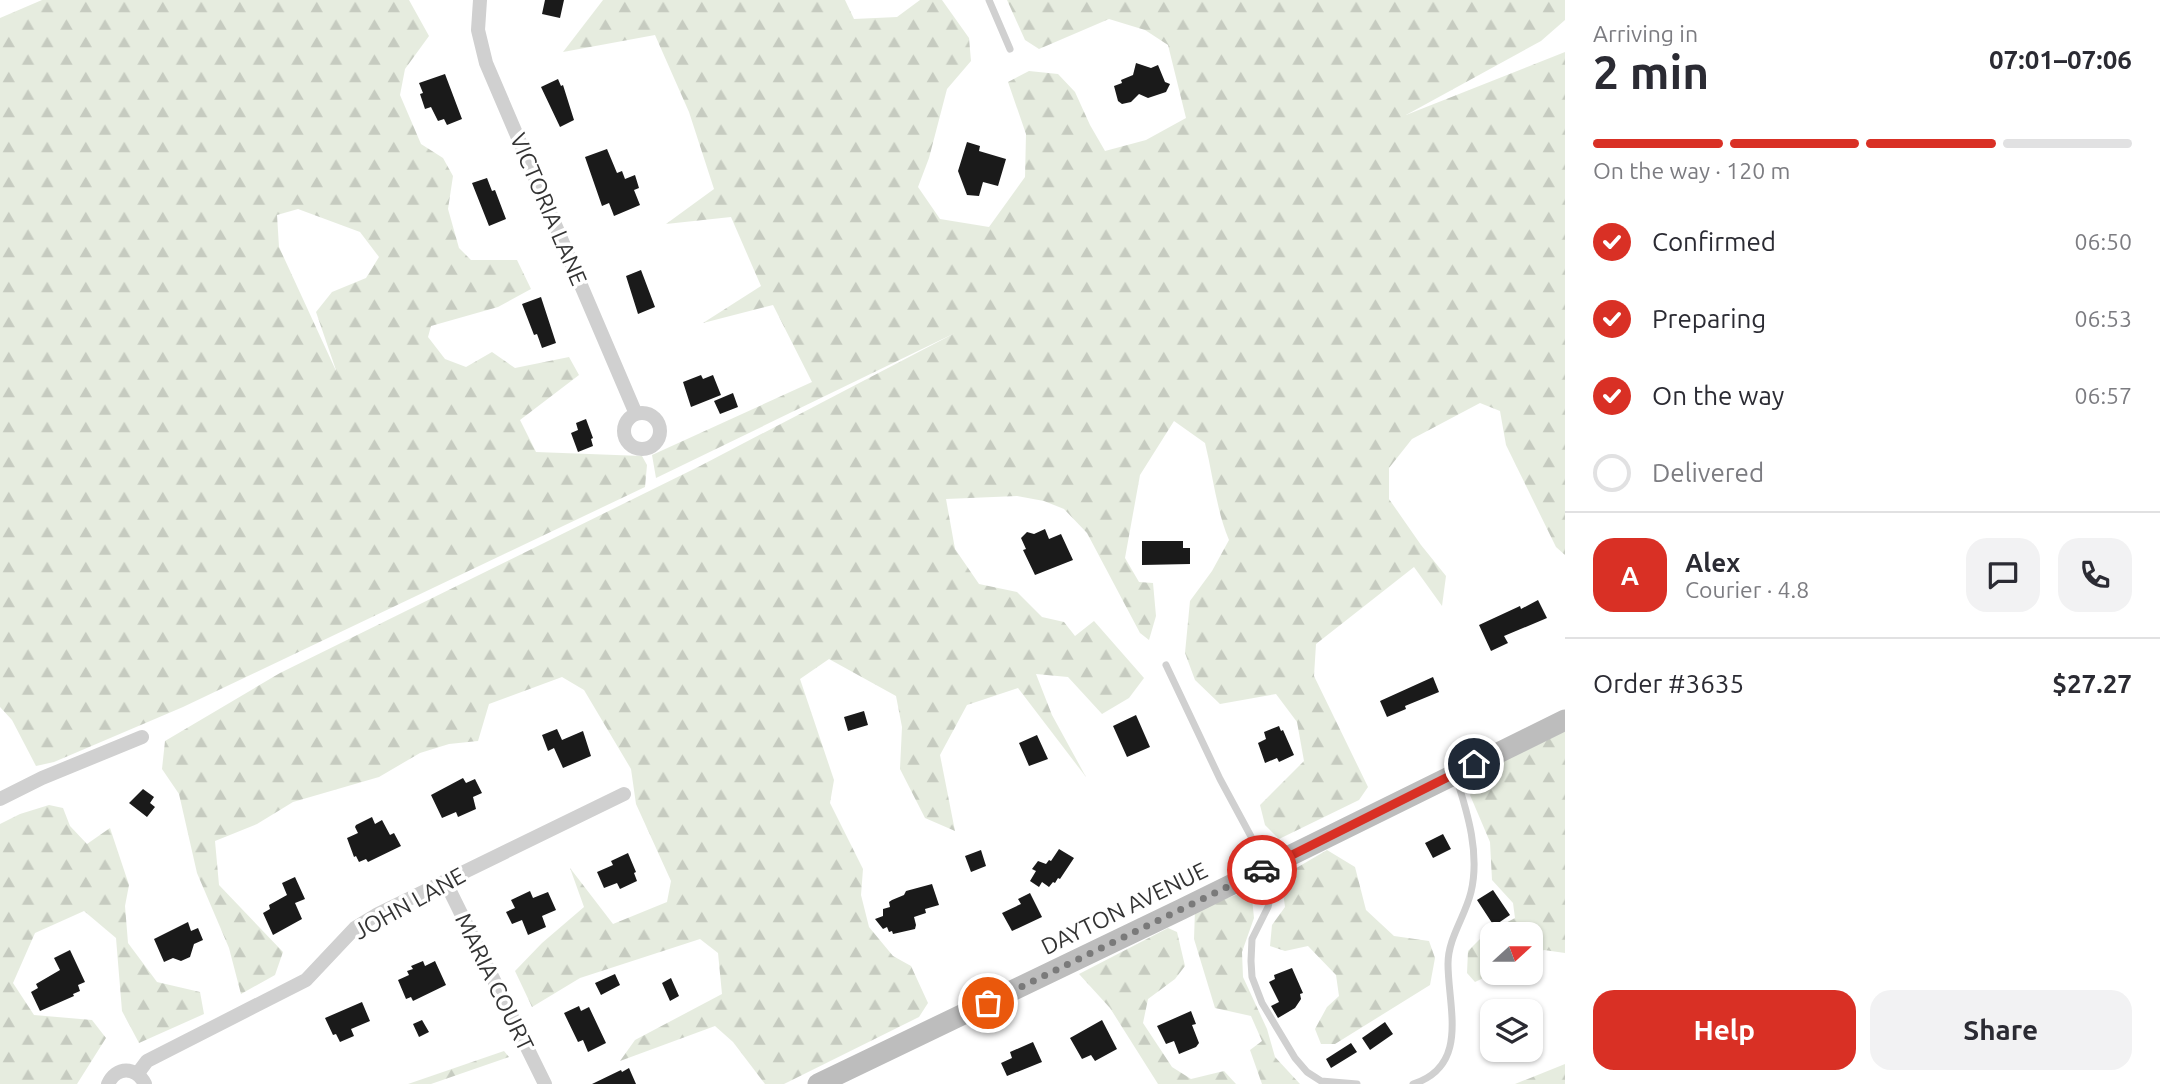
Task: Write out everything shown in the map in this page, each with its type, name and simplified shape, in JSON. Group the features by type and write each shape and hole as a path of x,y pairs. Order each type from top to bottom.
{"street":[{"name":"VICTORIA LANE","path":"480,0 478,30 486,63 636,414"},
{"name":"DAYTON AVENUE","path":"818,1084 1268,868 1565,720"},
{"path":"0,799 42,778 142,737"},
{"name":"JOHN LANE","path":"107,1084 114,1074 120,1071 132,1070 141,1079 147,1061 306,980 355,928 624,794"},
{"name":"MARIA COURT","path":"445,881 545,1084"}],"lane":[{"path":"989,0 1010,49"},
{"path":"1166,665 1220,779 1268,868 1271,894 1268,907 1252,939 1251,961 1252,977 1262,1003 1307,1072 1321,1081 1357,1084"},
{"path":"1413,1084 1423,1081 1441,1068 1452,1040 1453,1003 1448,962 1455,929 1471,892 1474,845 1455,773"}],"green space":[{"path":"42,0 409,0 429,36 405,69 400,95 421,144 443,158 453,176 448,209 459,248 471,260 517,260 531,289 498,307 431,326 428,337 445,359 466,367 492,352 515,368 569,357 579,375 520,420 536,452 642,456 647,465 645,487 183,707 54,762 36,766 12,720 0,707 0,18","holes":["298,209 360,232 379,257 366,278 332,292 316,312 337,373 279,247 277,215"]},
{"path":"603,0 845,0 854,19 897,17 920,0 942,0 969,38 971,61 947,89 929,158 918,187 940,219 989,227 1025,177 1026,134 1008,82 1029,71 1058,74 1075,92 1105,151 1146,140 1186,118 1168,45 1145,30 1109,19 1039,49 1025,40 1007,0 1565,0 1565,20 1541,41 1406,115 1565,52 1565,555 1556,547 1506,445 1500,411 1480,403 1412,439 1389,468 1389,499 1446,576 1442,606 1414,567 1316,644 1314,676 1368,787 1359,800 1279,839 1265,825 1260,805 1304,761 1297,722 1276,694 1220,704 1195,680 1185,653 1190,601 1212,571 1229,540 1205,443 1174,421 1140,475 1125,558 1139,582 1153,583 1156,616 1149,640 1140,633 1087,533 1064,509 1044,501 1017,496 946,499 955,549 979,584 1017,592 1042,617 1064,622 1075,636 1094,621 1144,678 1129,698 1102,714 1068,677 1036,674 1052,715 1086,777 1018,688 967,705 940,755 955,831 925,818 900,769 902,727 896,696 829,659 800,679 834,780 830,803 863,869 861,895 869,927 893,956 911,966 928,1003 919,1017 784,1084 765,1084 733,1042 715,1026 620,1061 635,1040 722,994 718,953 700,939 580,978 532,1007 515,971 542,943 584,907 570,868 613,924 667,902 671,881 636,804 631,769 584,690 562,677 489,704 478,741 449,744 420,753 379,777 293,802 257,824 215,841 219,885 283,952 275,975 241,994 229,948 197,873 179,794 162,769 165,741 280,673 700,466 955,333 656,478 652,455 812,382 773,305 703,323 761,286 731,217 666,224 714,189 689,112 655,35 563,52"},
{"path":"1565,731 1565,953 1544,950 1544,922 1508,922 1515,918 1513,903 1492,880 1490,842 1470,795 1484,771"},
{"path":"49,805 63,808 70,826 87,844 110,828 129,885 125,906 128,943 157,982 200,992 204,1014 139,1043 122,1011 116,938 84,911 35,933 13,983 34,1015 92,1020 106,1038 77,1084 0,1084 0,824"},
{"path":"1327,850 1355,867 1366,910 1394,936 1429,941 1435,958 1430,985 1335,1044 1321,1044 1315,1029 1327,1007 1339,996 1336,975 1308,946 1285,951 1270,946 1272,925 1285,907 1281,877"},
{"path":"1244,892 1252,898 1254,918 1242,952 1243,977 1267,1029 1275,1057 1300,1084 1262,1084 1250,1050 1262,1041 1251,1016 1215,1008 1194,939 1195,910"},
{"path":"1168,928 1177,932 1185,966 1175,979 1148,999 1143,1023 1172,1067 1191,1079 1224,1071 1236,1084 1158,1084 1110,1008 1079,974"},
{"path":"1480,939 1480,980 1475,982 1467,973 1468,951"},
{"path":"504,1051 509,1057 431,1084 408,1084"},
{"path":"1565,1064 1565,1084 1515,1084"}],"building":[{"path":"545,0 564,0 560,18 542,14"},
{"path":"1136,63 1151,68 1158,65 1165,82 1170,84 1166,92 1148,98 1139,94 1131,102 1122,104 1118,101 1114,86 1133,75"},
{"path":"445,74 462,119 447,125 444,119 438,121 431,107 425,109 419,83"},
{"path":"558,79 561,86 563,85 574,120 560,127 541,87"},
{"path":"967,142 980,146 979,151 1006,159 998,186 983,182 979,196 967,195 958,171"},
{"path":"607,149 617,173 622,171 625,179 635,175 639,188 634,190 640,205 614,216 609,203 602,206 585,157"},
{"path":"487,178 492,191 495,190 506,219 489,226 472,183"},
{"path":"641,270 655,307 638,314 626,276"},
{"path":"541,297 556,343 542,348 522,304"},
{"path":"701,375 703,379 713,375 721,395 691,407 683,382"},
{"path":"733,393 738,407 720,414 714,401"},
{"path":"586,419 593,446 578,452 571,433 578,430 576,423"},
{"path":"1045,529 1049,539 1061,534 1073,560 1035,575 1023,550 1026,549 1021,538 1027,532 1034,534"},
{"path":"1142,541 1183,541 1183,548 1190,548 1190,564 1142,565"},
{"path":"1538,600 1547,618 1504,636 1508,643 1491,651 1479,625"},
{"path":"1433,677 1439,692 1405,706 1406,709 1387,717 1380,701"},
{"path":"864,711 868,725 848,731 844,717"},
{"path":"1136,715 1150,747 1127,757 1113,726"},
{"path":"1279,726 1294,755 1279,762 1277,758 1265,763 1258,743 1266,739 1264,732"},
{"path":"557,729 562,740 583,731 591,756 563,768 554,748 548,751 542,735"},
{"path":"1037,735 1048,759 1029,766 1019,743"},
{"path":"463,778 466,783 475,779 482,793 473,797 476,809 458,817 456,812 442,818 431,795"},
{"path":"143,789 154,797 150,803 155,807 147,817 129,803"},
{"path":"372,817 375,824 382,820 390,835 394,833 401,846 368,862 366,859 359,862 356,856 354,857 347,838 358,833 356,825"},
{"path":"1443,834 1451,849 1433,858 1425,843"},
{"path":"1059,849 1074,858 1060,879 1049,887 1042,882 1039,887 1030,881 1036,871 1032,869 1038,861 1046,864"},
{"path":"981,850 986,866 971,872 965,856"},
{"path":"628,853 637,881 620,889 617,883 604,888 597,872 613,865 611,861"},
{"path":"295,877 305,899 295,903 302,919 273,935 263,913 270,909 269,905 287,895 282,883"},
{"path":"932,884 939,905 925,909 926,913 914,917 915,929 893,934 887,927 883,929 875,919 883,916 883,909 890,907 889,902 904,895 906,891"},
{"path":"1493,890 1510,915 1500,922 1491,922 1477,900"},
{"path":"530,891 533,898 548,892 556,910 542,916 546,927 528,935 522,920 512,924 506,912 515,908 511,900"},
{"path":"1030,893 1042,917 1012,931 1002,913 1021,904 1018,899"},
{"path":"188,922 191,931 198,928 203,940 194,944 190,957 181,961 173,958 164,962 154,939"},
{"path":"70,950 85,982 78,985 80,991 73,994 74,996 40,1011 31,992 38,988 36,984 60,970 54,958"},
{"path":"423,961 425,966 435,961 446,985 413,1001 411,997 406,999 398,980 409,975 407,971 413,969 411,966"},
{"path":"1292,968 1303,993 1300,994 1301,999 1295,1008 1278,1018 1271,1006 1279,1002 1269,982 1275,979 1274,975"},
{"path":"615,974 620,985 601,995 595,983"},
{"path":"671,978 679,996 670,1001 662,983"},
{"path":"362,1002 370,1021 351,1029 354,1036 340,1042 336,1034 333,1035 325,1018"},
{"path":"579,1006 581,1011 589,1007 606,1043 588,1052 583,1040 578,1042 564,1013"},
{"path":"1191,1011 1196,1024 1192,1025 1199,1043 1179,1054 1174,1041 1166,1044 1157,1026"},
{"path":"422,1020 429,1032 419,1037 413,1024"},
{"path":"1102,1020 1117,1049 1095,1061 1091,1055 1082,1059 1070,1038"},
{"path":"1385,1022 1393,1034 1370,1050 1362,1038"},
{"path":"1033,1042 1042,1062 1007,1076 1001,1063 1012,1058 1010,1052"},
{"path":"1351,1043 1357,1052 1331,1068 1326,1059"},
{"path":"629,1068 636,1084 592,1084 621,1070 622,1072"}],"way so far":[{"path":"988,1003 1262,870"}],"route":[{"path":"1262,870 1474,764"}]}
